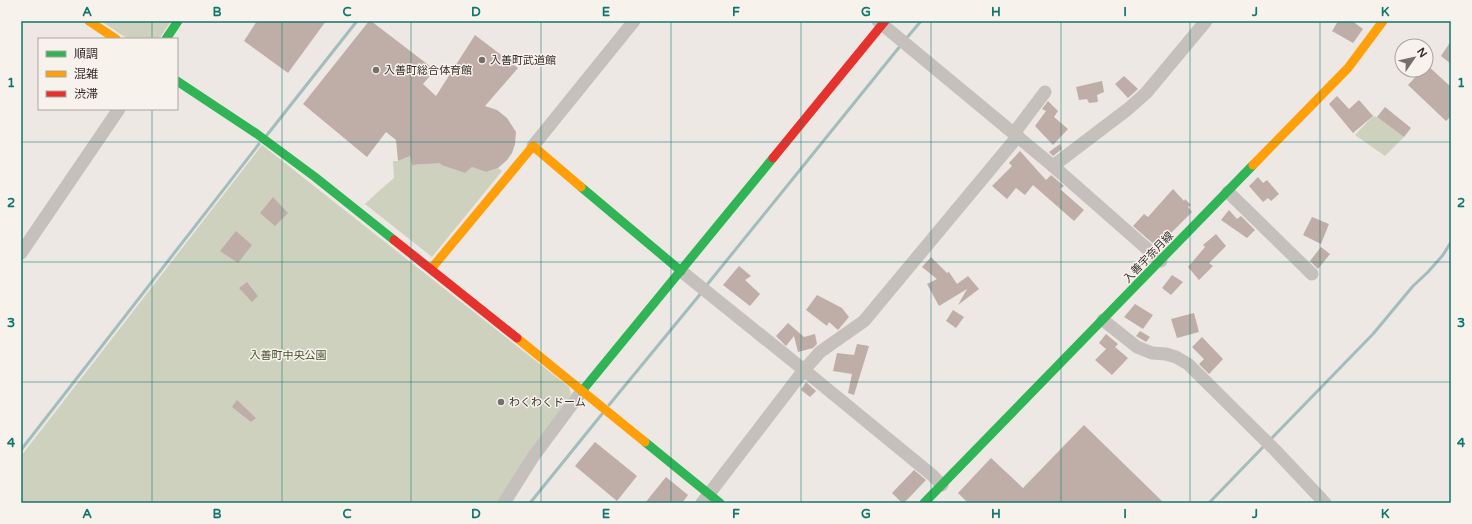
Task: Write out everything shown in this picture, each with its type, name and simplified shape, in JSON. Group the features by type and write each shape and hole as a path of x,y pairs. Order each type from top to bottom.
{"street":[{"path":"89,21 114,38"},
{"path":"167,38 178,21"},
{"path":"431,269 634,21"},
{"path":"1053,166 1128,109 1146,93 1206,21"},
{"name":"入善宇奈月線","path":"924,503 1348,68 1383,21"},
{"path":"504,503 533,457 582,391 681,272 882,22 1016,134 1160,261"},
{"path":"178,81 257,134 315,177 582,391 705,498 720,503"},
{"path":"705,498 804,370 820,352 864,321 1016,134 1045,92"},
{"path":"21,253 118,110"},
{"path":"533,146 681,272 804,370 932,475 942,485"},
{"path":"1228,192 1312,274"},
{"path":"1103,320 1137,347 1152,353 1166,354 1176,357 1188,364 1275,450 1325,503"}],"green space":[{"path":"101,21 171,21 160,38 126,38"},
{"path":"1373,116 1377,117 1404,137 1385,156 1355,135"},
{"name":"入善町中央公園","path":"262,145 569,387 571,394 567,401 499,503 21,503 21,456"},
{"path":"410,156 412,165 426,164 438,157 441,165 465,173 472,167 486,172 498,168 502,171 432,257 365,204 394,178 393,161 398,161"}],"building":[{"path":"257,21 326,21 288,73 244,41"},
{"path":"369,21 435,70 423,84 436,96 475,35 518,68 485,106 497,110 507,118 516,132 515,144 512,153 507,160 498,168 486,172 472,167 465,173 441,165 440,163 412,165 410,156 398,161 396,140 386,132 367,157 303,104"},
{"path":"1338,21 1352,21 1363,29 1353,43 1332,31"},
{"path":"1451,41 1451,64 1441,56"},
{"path":"1434,71 1451,87 1451,116 1446,121 1408,85 1415,78 1434,78"},
{"path":"1124,76 1138,89 1128,98 1115,84"},
{"path":"1102,81 1104,92 1097,95 1098,102 1089,103 1087,99 1079,100 1076,87"},
{"path":"1337,96 1349,109 1359,100 1373,116 1353,133 1329,104"},
{"path":"1048,101 1058,111 1054,117 1068,129 1053,145 1035,126 1046,111 1042,109"},
{"path":"1385,107 1411,128 1404,137 1377,117"},
{"path":"1060,144 1062,149 1053,156 1049,152"},
{"path":"1020,151 1046,180 1051,175 1064,186 1060,189 1084,210 1074,221 1033,185 1025,195 1016,188 1007,199 992,186 1012,166 1009,163"},
{"path":"1258,177 1263,183 1267,180 1279,194 1271,201 1268,198 1263,202 1249,186"},
{"path":"1173,189 1184,201 1185,199 1191,205 1188,207 1192,212 1157,247 1133,226 1144,214 1148,217"},
{"path":"273,197 288,213 275,226 260,213"},
{"path":"1229,210 1237,219 1241,216 1255,230 1247,238 1221,220"},
{"path":"1312,217 1329,224 1321,244 1303,235"},
{"path":"236,231 252,245 238,263 220,251"},
{"path":"1216,234 1226,246 1209,263 1213,266 1199,280 1188,267 1205,247 1203,245"},
{"path":"1321,247 1330,254 1318,269 1310,261"},
{"path":"931,257 947,273 949,272 957,284 968,276 979,289 958,305 967,289 939,306 927,284 937,279 922,267"},
{"path":"739,266 751,276 745,280 760,294 750,306 723,285"},
{"path":"1172,275 1183,282 1171,295 1162,288"},
{"path":"247,282 258,296 252,302 239,288"},
{"path":"817,295 842,308 849,317 838,330 829,322 827,326 806,310"},
{"path":"1135,304 1153,315 1143,329 1124,317"},
{"path":"953,310 964,317 956,328 946,321"},
{"path":"1194,313 1199,332 1177,338 1171,319"},
{"path":"788,323 804,337 815,334 817,344 813,348 798,352 794,336 786,346 776,336"},
{"path":"1140,331 1150,337 1146,342 1136,336"},
{"path":"1106,334 1118,344 1115,347 1128,358 1112,375 1095,360 1106,349 1099,343"},
{"path":"1202,337 1223,359 1209,374 1199,364 1204,359 1192,347"},
{"path":"857,344 869,346 854,395 848,393 852,374 833,371 837,353 854,355"},
{"path":"806,382 816,391 810,397 801,390"},
{"path":"237,400 256,418 251,422 232,407"},
{"path":"1084,425 1164,503 968,503 958,493 991,458 1023,488"},
{"path":"595,442 637,476 617,501 575,466"},
{"path":"914,470 926,480 904,503 902,503 892,493"},
{"path":"666,477 688,495 682,503 645,503"}],"waterway":[{"path":"267,135 357,21"},
{"path":"905,40 921,21"},
{"path":"706,286 901,45"},
{"path":"21,450 259,144"},
{"path":"1270,440 1373,334 1413,286 1443,255 1451,242"},
{"path":"609,405 702,292"},
{"path":"530,503 602,414"},
{"path":"1209,503 1265,445"}],"traffic: fast":[{"path":"167,38 178,21"},
{"path":"178,82 257,134 315,177 394,240"},
{"path":"582,391 773,158"},
{"path":"924,503 1253,165"},
{"path":"581,187 681,271"},
{"path":"645,442 720,503"}],"traffic: slow":[{"path":"89,21 114,38"},
{"path":"1253,165 1348,68 1383,21"},
{"path":"431,269 533,146 581,187"},
{"path":"517,338 645,442"}],"traffic: jam":[{"path":"773,158 885,21"},
{"path":"394,240 517,338"}],"place":[{"name":"入善町武道館","path":"482,60"},
{"name":"入善町総合体育館","path":"376,70"},
{"name":"わくわくドーム","path":"501,402"}]}
